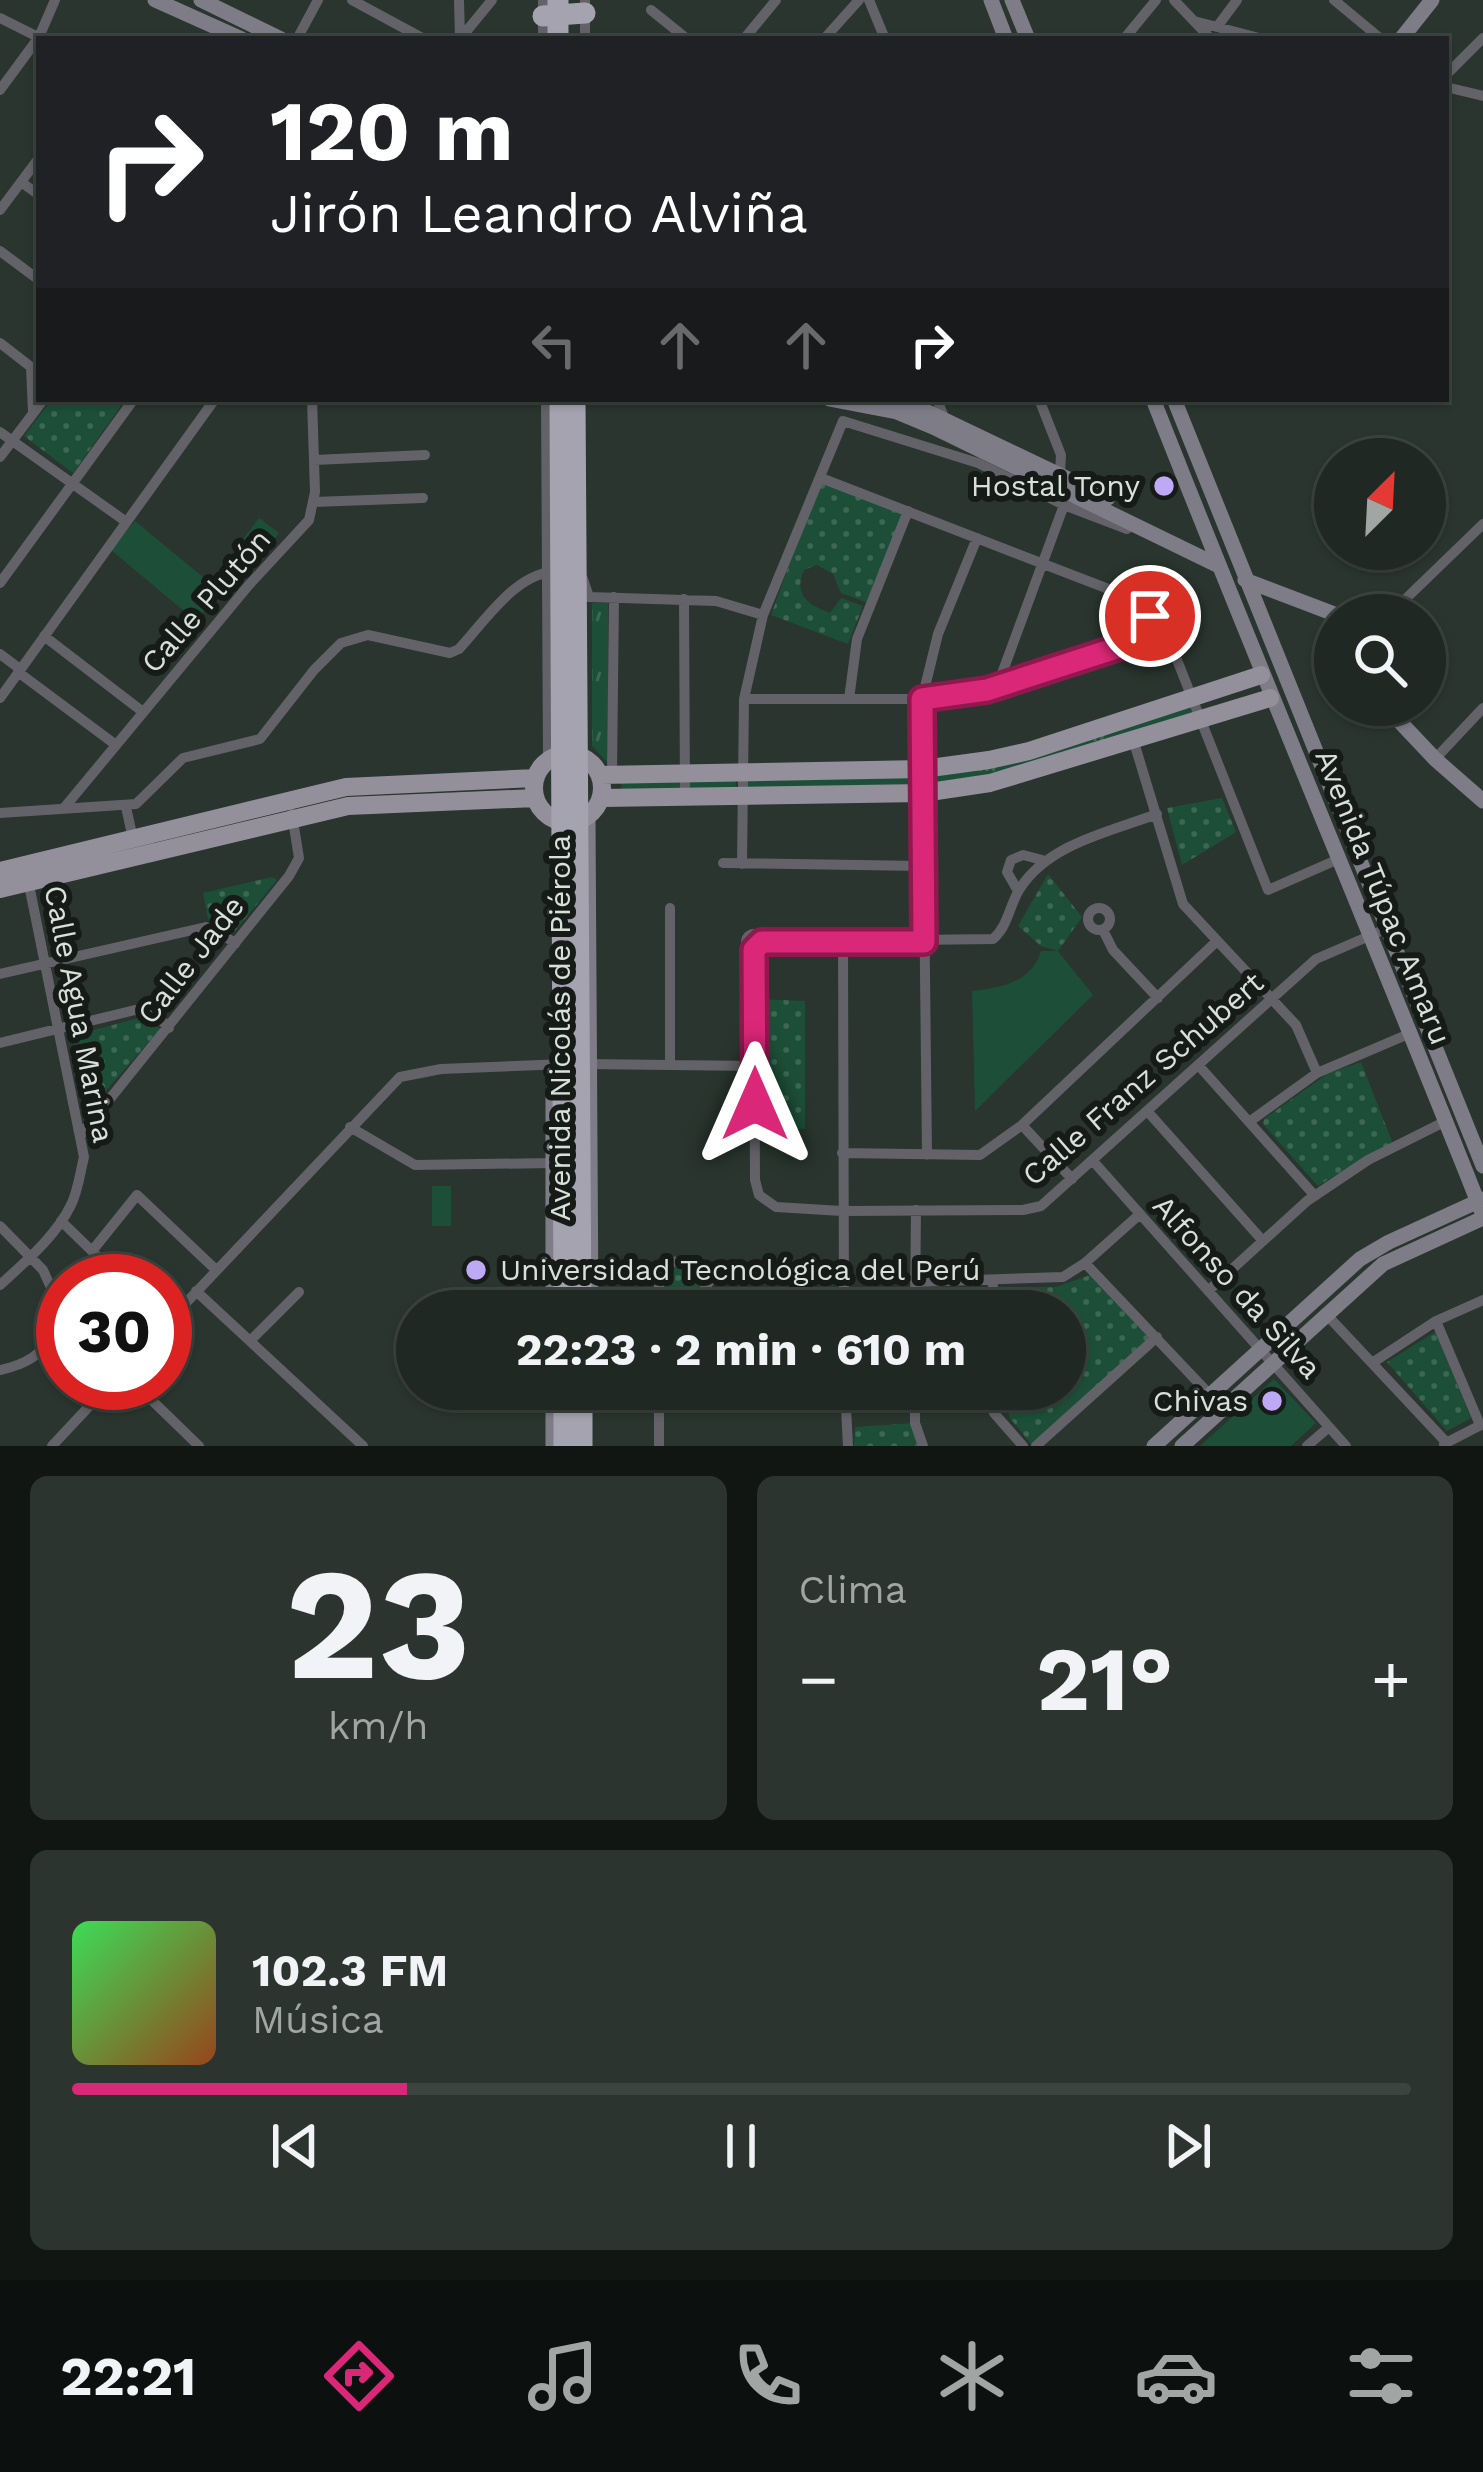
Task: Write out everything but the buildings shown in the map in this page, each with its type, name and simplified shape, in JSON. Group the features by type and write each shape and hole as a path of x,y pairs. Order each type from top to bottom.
{"highway":[{"path":"560,402 554,494 562,571"},
{"path":"570,820 562,757 562,571 575,411"},
{"name":"Avenida Nicolás de Piérola","path":"570,820 557,872 580,1290"},
{"name":"Avenida Nicolás de Piérola","path":"563,1290 558,1206 584,893 570,820"},
{"path":"563,1410 564,1446"},
{"path":"569,1410 583,1446"}],"main road":[{"path":"155,0 235,36"},
{"path":"201,0 275,36"},
{"path":"991,0 1005,36 1026,33 1012,0"},
{"path":"1403,36 1432,0"},
{"path":"845,402 897,412 1215,558"},
{"path":"927,402 945,420 1060,473 1252,578 1314,605"},
{"name":"Avenida Túpac Amaru","path":"1154,402 1270,698 1483,1166"},
{"name":"Avenida Túpac Amaru","path":"1175,402 1252,578 1380,931 1411,1033 1482,1208"},
{"path":"1178,463 1197,456"},
{"path":"535,788 562,757 588,760 606,774 685,774 922,769 1012,756 1284,667"},
{"path":"0,889 27,874 133,839 346,787 535,788 570,820 602,798 923,793 1018,777 1293,690"},
{"path":"1404,726 1483,801"},
{"path":"602,798 606,774"},
{"path":"0,872 27,874 348,806 470,790"},
{"name":"Avenida Nicolás de Piérola","path":"554,1290 558,1206 553,1162 571,1065"},
{"name":"Avenida Nicolás de Piérola","path":"571,1065 590,1290"},
{"path":"1154,1446 1374,1250 1482,1208"},
{"path":"1181,1446 1382,1264 1482,1208"},
{"path":"553,1446 560,1410"},
{"path":"592,1410 592,1446"}],"street":[{"path":"42,36 55,0"},
{"path":"299,36 318,0"},
{"path":"352,0 418,36"},
{"path":"459,0 460,36"},
{"path":"462,36 492,0"},
{"path":"748,34 776,0"},
{"path":"827,36 860,0"},
{"path":"869,0 885,36"},
{"path":"1138,33 1156,0"},
{"path":"1174,0 1214,33 1238,0"},
{"path":"1340,2 1379,36"},
{"path":"651,10 682,36"},
{"path":"537,36 560,15 582,36"},
{"path":"0,18 37,36"},
{"path":"1449,73 1483,38"},
{"path":"0,90 36,44"},
{"path":"1449,87 1483,96"},
{"path":"0,210 36,162"},
{"path":"21,182 36,193"},
{"path":"0,251 36,278"},
{"path":"0,343 35,367 33,414"},
{"path":"0,457 42,402"},
{"path":"0,583 132,402"},
{"path":"0,698 213,402"},
{"path":"312,402 314,502 423,498"},
{"path":"546,402 554,494"},
{"path":"1040,402 1061,455 1060,473"},
{"path":"742,864 744,699 763,615 843,422 978,463 1064,505 1170,539"},
{"path":"0,432 125,521"},
{"path":"314,460 424,455"},
{"path":"821,478 1140,600 1158,612 1268,890 1341,858"},
{"name":"Calle Plutón","path":"64,808 248,586 309,520 314,502"},
{"path":"997,687 1064,505"},
{"path":"850,699 857,639 908,511"},
{"path":"1411,594 1483,524"},
{"path":"927,1155 922,699 938,634 977,538"},
{"path":"0,814 136,804 190,754 260,739 314,670 341,644 368,635 451,653 517,587 562,571 583,576 590,597 716,601 763,615"},
{"path":"606,774 614,598"},
{"path":"684,599 685,795"},
{"path":"1140,600 1150,616 1141,640"},
{"path":"744,699 922,699 997,687 1166,632"},
{"path":"44,636 143,712"},
{"path":"0,654 116,745"},
{"path":"1005,666 1010,676 1021,679"},
{"path":"1435,759 1483,708"},
{"path":"1133,739 1183,904 1273,996 1296,1025 1318,1073"},
{"name":"Calle Jade","path":"80,1136 299,857 288,800"},
{"path":"126,807 133,839"},
{"path":"192,1296 388,1085 413,1072 571,1065 755,1066 758,946 993,939 1002,931 1018,891 1042,860 1156,814"},
{"path":"1018,891 1007,872 1011,860 1023,854 1042,860"},
{"path":"723,863 922,866"},
{"name":"Calle Agua Marina","path":"0,1286 61,1221 72,1203 84,1157 27,874"},
{"path":"670,908 670,1065"},
{"path":"0,974 206,927 235,944"},
{"path":"1103,930 1113,950 1158,998"},
{"name":"Calle Franz Schubert","path":"755,1066 754,1180 759,1195 776,1208 1023,1210 1041,1206 1316,959 1380,931"},
{"path":"842,1153 980,1155 1022,1125 1217,941"},
{"path":"843,942 844,1290"},
{"path":"0,1043 135,1010 154,1013 169,1028"},
{"path":"1249,1122 1318,1073 1411,1033"},
{"path":"1200,1067 1315,1196"},
{"path":"1148,1112 1263,1241"},
{"path":"1208,1291 1315,1196 1368,1160 1446,1121"},
{"path":"1022,1125 1072,1179"},
{"path":"350,1127 415,1165 553,1162"},
{"name":"Alfonso da Silva","path":"1093,1161 1346,1446"},
{"path":"92,1251 137,1195 216,1270"},
{"path":"916,1210 916,1290"},
{"path":"916,1282 1052,1280 1085,1263 1140,1214"},
{"path":"61,1221 95,1254"},
{"path":"0,1226 36,1261"},
{"path":"659,1290 659,1267 666,1261 686,1260 704,1264 712,1278 704,1290"},
{"path":"1085,1263 1223,1408"},
{"path":"993,1281 993,1290"},
{"path":"196,1292 362,1446"},
{"path":"250,1340 298,1292"},
{"path":"1372,1363 1436,1321 1483,1300"},
{"path":"1314,1301 1444,1444 1482,1425 1436,1321"},
{"path":"1036,1446 1157,1337"},
{"path":"0,1370 22,1366 36,1357"},
{"path":"52,1446 86,1410"},
{"path":"162,1410 199,1446"},
{"path":"659,1410 659,1446"},
{"path":"846,1410 848,1446"},
{"path":"915,1410 923,1446"},
{"path":"993,1410 1023,1446"},
{"path":"1307,1446 1328,1426"},
{"path":"64,1434 74,1444"}],"green space":[{"path":"50,402 124,402 73,473 24,436"},
{"path":"820,479 905,511 871,604 841,593 833,574 817,565 804,570 800,586 815,606 830,613 841,598 863,606 848,644 771,615"},
{"path":"259,518 279,533 257,562 237,547"},
{"path":"135,521 220,591 196,621 111,550"},
{"path":"592,603 608,603 608,763 592,746"},
{"path":"1187,700 1194,714 1032,767 924,785 924,771"},
{"path":"918,772 918,784 746,788 746,776"},
{"path":"735,775 736,789 622,792 621,778"},
{"path":"1222,798 1236,832 1182,865 1167,808"},
{"path":"1048,874 1082,917 1058,951 1041,946 1018,926"},
{"path":"272,877 277,880 235,931 208,919 203,893"},
{"path":"1041,951 1058,951 1093,995 975,1111 972,991 1023,976"},
{"path":"759,999 805,1001 805,1129 761,1129"},
{"path":"142,1017 160,1029 89,1110 72,1036"},
{"path":"1361,1062 1393,1144 1318,1186 1263,1124 1264,1119 1327,1074"},
{"path":"432,1186 451,1186 451,1226 432,1226"},
{"path":"675,1266 710,1273 702,1290 663,1290 663,1281"},
{"path":"1093,1274 1150,1339 1086,1396 1086,1290 1003,1290 1056,1287"},
{"path":"1435,1332 1471,1418 1447,1431 1387,1362"},
{"name":"Chivas","path":"1274,1379 1316,1423 1291,1446 1200,1446"},
{"path":"1007,1410 1071,1410 1032,1445"},
{"path":"915,1423 922,1446 854,1446 855,1427"}],"place":[{"name":"Hostal Tony","path":"1164,486"},
{"name":"Universidad Tecnológica del Perú","path":"476,1270"},
{"name":"Chivas","path":"1272,1401"}],"route":[{"path":"755,1104 754,950 762,942 924,942 922,699 987,690 1141,640 1150,616"}]}
